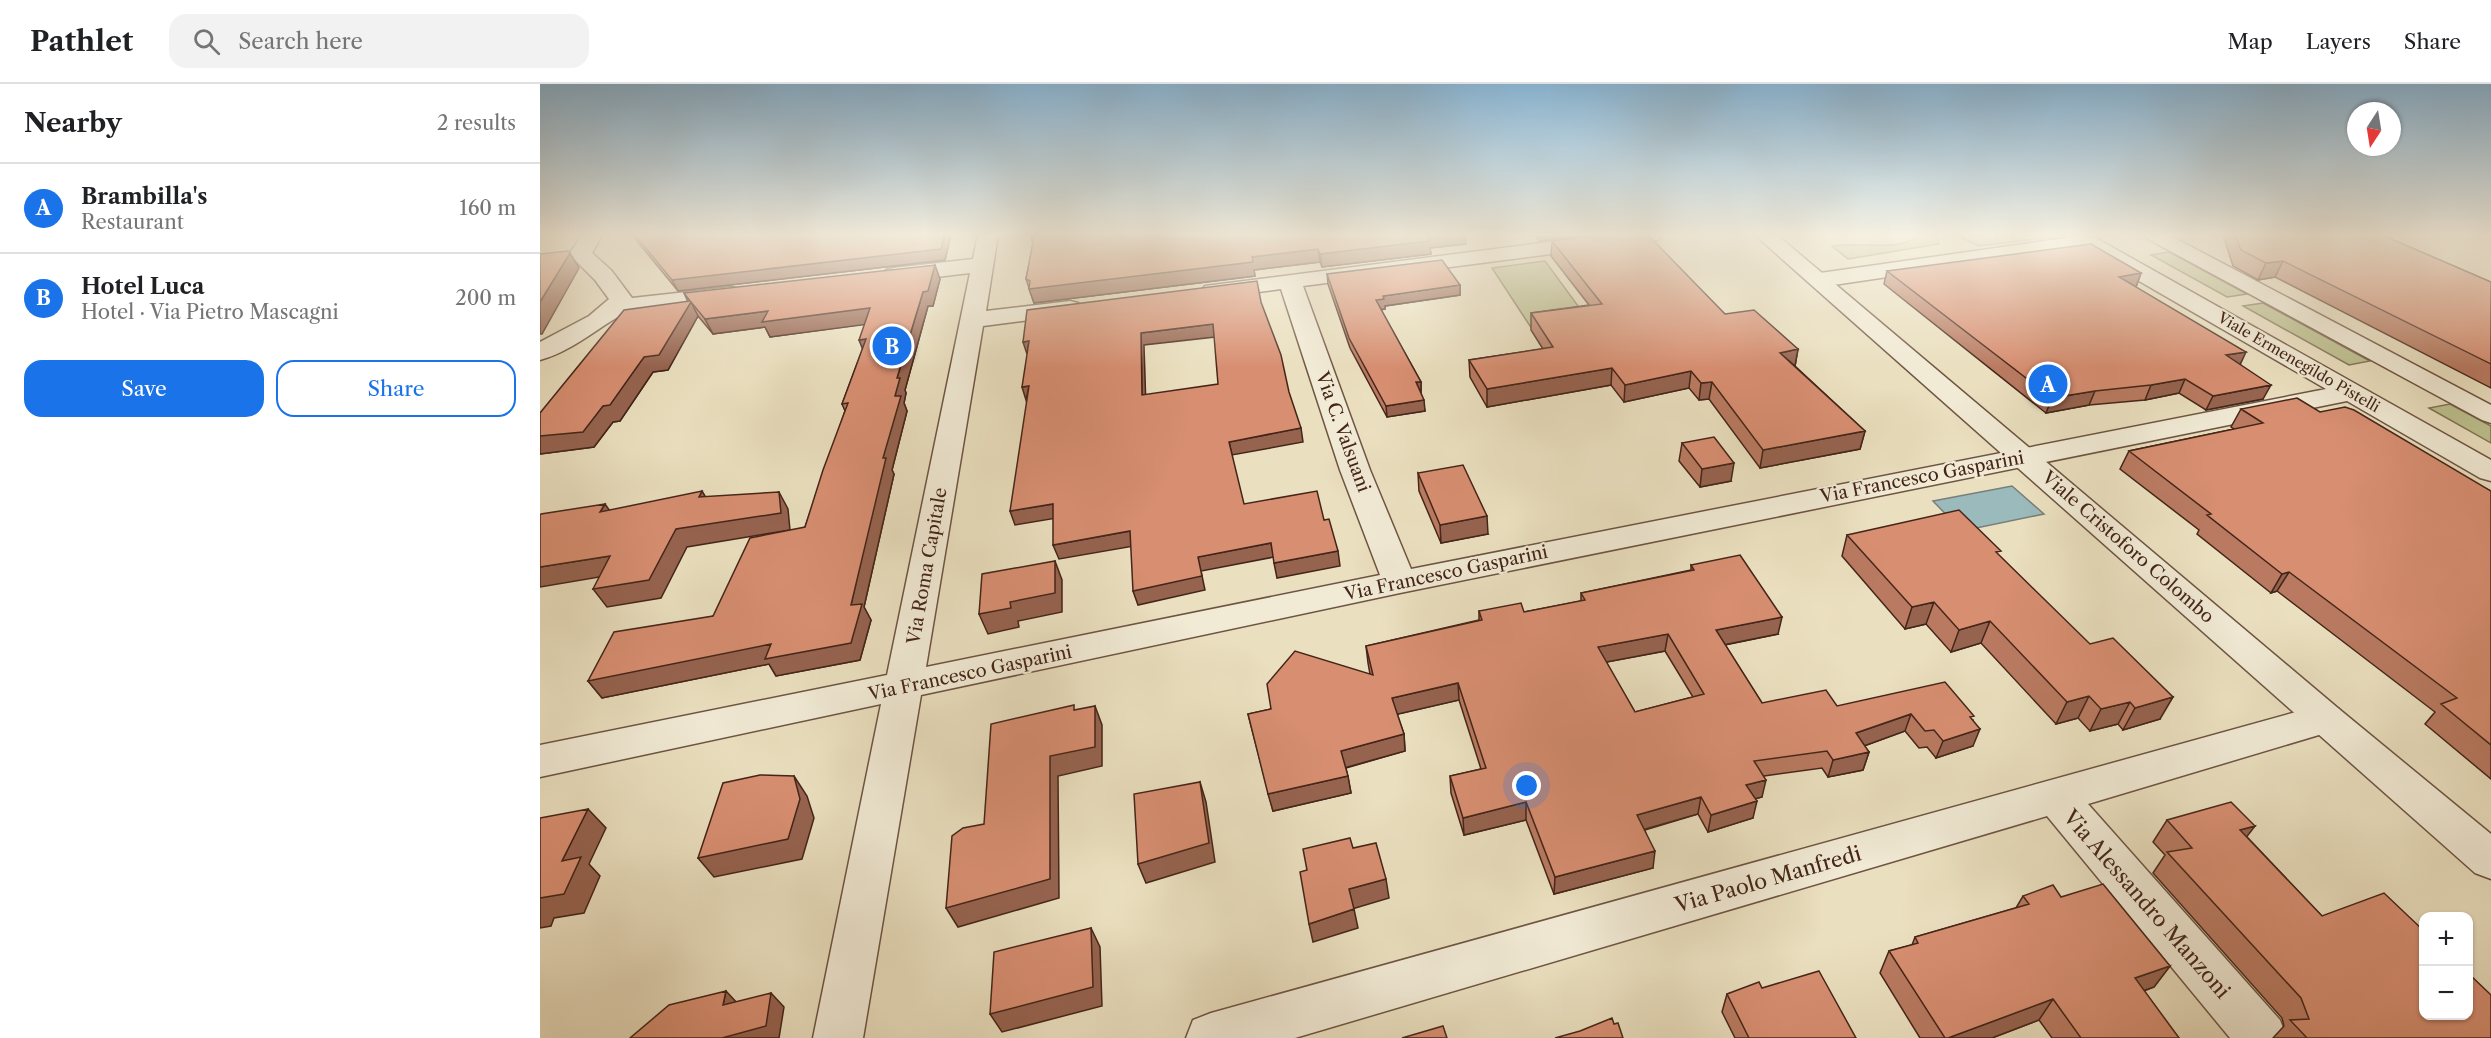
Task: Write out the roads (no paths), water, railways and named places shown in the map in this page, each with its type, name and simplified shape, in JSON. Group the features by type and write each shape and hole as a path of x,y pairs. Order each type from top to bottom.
{"street":[{"path":"606,280 621,299 617,307"},
{"name":"Via Roma Capitale","path":"838,1038 979,280"},
{"path":"1196,293 1302,280"},
{"name":"Viale Cristoforo Colombo","path":"1820,280 2325,719 2491,860"},
{"name":"Viale Ermenegildo Pistelli","path":"2154,280 2491,472"},
{"path":"2238,280 2491,415"},
{"name":"Via C. Valsuani","path":"1290,281 1355,470 1400,582"},
{"path":"540,352 617,307 758,291"},
{"path":"971,320 1089,306"},
{"name":"Via Francesco Gasparini","path":"540,761 1400,582 2353,392"},
{"name":"Via Paolo Manfredi","path":"1210,1038 2325,719"},
{"name":"Via Alessandro Manzoni","path":"2056,797 2262,1038"}],"water":[{"path":"2012,486 2044,514 1962,531 1933,501"}],"place":[{"name":"Hotel Luca","path":"892,346"},
{"name":"Brambilla's","path":"2048,384"}]}
